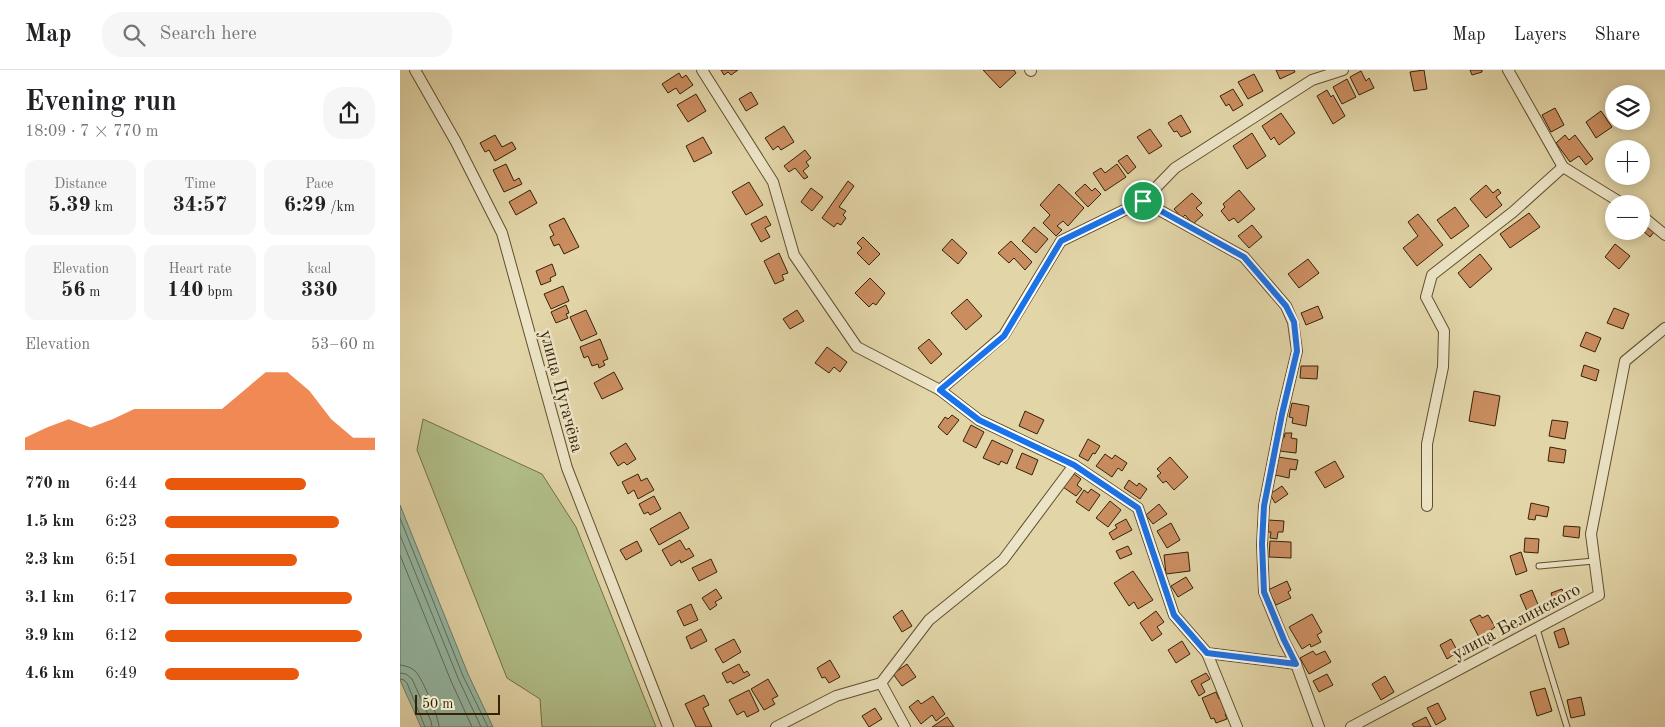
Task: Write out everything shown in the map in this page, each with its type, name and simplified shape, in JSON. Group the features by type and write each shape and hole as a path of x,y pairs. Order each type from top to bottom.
{"street":[{"name":"улица Пугачёва","path":"415,70 456,142 502,233 566,468 668,727"},
{"path":"702,70 773,182 794,255 857,346 940,390 979,420 1074,465 1138,508 1174,615 1207,653 1237,727"},
{"path":"940,390 1004,336 1061,241 1143,201 1175,168 1312,80 1343,70"},
{"path":"1508,70 1563,168 1608,195"},
{"path":"1427,506 1427,444 1443,366 1444,331 1426,297 1432,275 1513,212 1563,168"},
{"path":"1143,201 1244,257 1286,306 1294,322 1297,351 1282,414 1264,506 1262,544 1264,592 1296,664 1318,727"},
{"path":"1650,222 1665,235"},
{"name":"улица Белинского","path":"1351,727 1600,595 1591,534 1625,361 1665,328"},
{"path":"776,727 836,696 881,683 929,620 1003,560 1074,465"},
{"path":"1207,653 1296,664"},
{"path":"881,683 905,727"}],"lane":[{"path":"1539,566 1594,560"},
{"path":"1537,628 1566,727"}],"green space":[{"path":"423,419 542,474 576,527 656,727 542,727 540,699 507,678 417,450"}],"water":[{"path":"400,505 468,674 493,727 421,727 400,680"}],"building":[{"path":"721,70 738,70 731,75 728,72 724,75"},
{"path":"983,70 1014,70 1016,73 1000,88"},
{"path":"1276,70 1294,70 1295,72 1280,79"},
{"path":"1424,70 1427,89 1414,91 1410,72"},
{"path":"1470,70 1482,70 1482,72 1472,75"},
{"path":"1361,71 1366,81 1369,78 1374,88 1359,95 1350,77"},
{"path":"679,73 682,78 686,75 693,85 680,94 676,88 668,93 662,84"},
{"path":"1254,74 1263,91 1248,99 1238,82"},
{"path":"1347,79 1356,97 1342,104 1333,87"},
{"path":"1233,89 1243,105 1233,111 1229,104 1226,106 1220,96"},
{"path":"1327,90 1331,97 1333,95 1345,116 1333,124 1317,96"},
{"path":"751,92 758,104 746,111 739,99"},
{"path":"696,94 706,111 688,122 677,105"},
{"path":"1555,108 1564,125 1551,132 1542,115"},
{"path":"1601,111 1605,117 1605,130 1608,130 1596,138 1586,122"},
{"path":"1281,113 1295,133 1279,145 1274,137 1271,140 1262,126"},
{"path":"1181,115 1191,132 1181,137 1177,131 1174,132 1168,123"},
{"path":"784,126 794,142 781,150 778,146 773,150 765,138"},
{"path":"1150,129 1162,146 1149,154 1137,137"},
{"path":"1252,133 1266,156 1247,169 1233,146"},
{"path":"495,135 502,147 512,142 516,149 495,161 489,150 485,152 480,143"},
{"path":"1565,135 1569,140 1575,135 1593,159 1586,165 1579,156 1570,162 1556,143"},
{"path":"703,137 712,153 694,162 686,146"},
{"path":"805,150 811,158 806,162 809,166 803,171 808,177 804,179 795,168 789,172 784,166"},
{"path":"1127,155 1136,167 1128,174 1118,161"},
{"path":"506,164 514,181 519,178 522,184 504,192 493,170"},
{"path":"1117,164 1126,177 1105,191 1093,173 1101,168 1105,173"},
{"path":"848,181 854,186 839,207 846,211 843,215 846,218 841,225 837,223 834,227 822,218"},
{"path":"749,182 763,205 746,215 732,192"},
{"path":"1059,184 1084,208 1068,226 1063,221 1057,226 1062,230 1056,236 1043,223 1050,215 1040,205"},
{"path":"1085,184 1092,191 1095,188 1101,194 1088,207 1075,193"},
{"path":"1486,185 1493,193 1498,189 1501,193 1496,197 1502,205 1486,218 1470,199"},
{"path":"811,188 823,197 812,211 801,202"},
{"path":"530,190 537,203 516,215 509,202"},
{"path":"1239,190 1255,209 1238,223 1234,218 1229,221 1221,211 1225,207 1223,204"},
{"path":"1192,193 1202,203 1196,208 1203,215 1193,224 1185,215 1182,218 1174,209"},
{"path":"1455,207 1469,226 1451,239 1437,220"},
{"path":"1529,213 1540,227 1510,248 1500,234"},
{"path":"1418,214 1443,245 1417,266 1403,248 1418,236 1408,222"},
{"path":"766,216 771,225 765,228 770,237 761,242 751,224"},
{"path":"564,218 579,247 564,254 559,244 554,246 550,237 554,235 549,225"},
{"path":"1252,225 1262,237 1249,248 1238,236"},
{"path":"1650,226 1655,231 1650,237"},
{"path":"1034,227 1048,239 1036,253 1022,241"},
{"path":"863,237 880,254 869,265 857,253 862,248 857,243"},
{"path":"952,239 967,253 958,264 942,250"},
{"path":"1011,241 1032,262 1025,270 1014,258 1009,263 998,253"},
{"path":"1615,244 1630,256 1619,269 1605,257"},
{"path":"779,253 788,273 782,275 784,280 775,284 764,261"},
{"path":"1480,254 1492,269 1470,288 1458,273"},
{"path":"1308,259 1319,273 1299,288 1288,274"},
{"path":"552,264 556,275 550,278 551,281 541,285 536,271"},
{"path":"870,278 885,293 876,305 873,303 869,307 855,293"},
{"path":"563,286 569,301 551,309 544,294"},
{"path":"967,299 982,316 966,330 951,313"},
{"path":"566,305 569,313 566,314 568,318 556,323 551,312"},
{"path":"1318,306 1323,318 1306,325 1301,313"},
{"path":"1614,308 1629,314 1623,329 1607,323"},
{"path":"586,310 597,334 581,341 570,317"},
{"path":"797,310 804,321 790,329 783,319"},
{"path":"1586,332 1601,338 1595,352 1580,346"},
{"path":"600,339 608,359 603,361 605,365 599,368 598,364 592,366 588,356 584,358 580,347"},
{"path":"929,339 942,354 931,364 918,348"},
{"path":"827,347 847,362 840,372 834,367 829,373 815,363"},
{"path":"1584,365 1599,370 1596,381 1581,376"},
{"path":"1301,366 1318,366 1317,379 1300,378"},
{"path":"614,372 623,389 602,399 594,383"},
{"path":"1474,391 1500,396 1495,426 1469,421"},
{"path":"1292,403 1309,406 1306,426 1292,423 1293,418 1289,417"},
{"path":"1025,411 1044,420 1037,434 1019,426"},
{"path":"952,415 959,420 947,435 938,427 945,417 948,419"},
{"path":"1552,420 1568,422 1565,439 1549,436"},
{"path":"971,425 984,432 976,448 963,441"},
{"path":"1285,433 1292,433 1291,438 1297,439 1296,453 1279,451 1281,438 1284,438"},
{"path":"1088,439 1100,446 1088,461 1079,456"},
{"path":"992,440 1013,450 1007,464 1001,461 999,465 983,458"},
{"path":"626,443 636,459 627,465 624,462 618,466 610,453"},
{"path":"1550,447 1566,450 1564,463 1548,461"},
{"path":"1022,453 1038,460 1032,475 1016,468"},
{"path":"1105,454 1112,459 1115,455 1127,463 1122,471 1118,468 1112,477 1096,466"},
{"path":"1170,457 1188,477 1174,490 1166,481 1163,483 1157,476 1161,473 1157,469"},
{"path":"1278,457 1298,460 1296,470 1290,469 1289,478 1275,475"},
{"path":"1335,461 1344,477 1325,488 1315,472"},
{"path":"1073,473 1081,479 1077,485 1082,489 1076,496 1063,487"},
{"path":"638,474 641,481 647,478 654,490 638,499 634,490 628,494 622,482"},
{"path":"1129,480 1137,486 1139,483 1147,489 1140,499 1124,488"},
{"path":"1282,486 1288,494 1275,503 1270,494"},
{"path":"1091,489 1100,495 1089,511 1076,502 1084,490 1088,493"},
{"path":"654,496 661,509 650,515 648,512 644,514 639,504"},
{"path":"1110,501 1121,510 1108,527 1096,518"},
{"path":"1531,503 1549,507 1547,517 1536,515 1535,520 1528,519"},
{"path":"1159,504 1167,514 1153,524 1146,515"},
{"path":"680,512 689,528 659,545 650,529"},
{"path":"1126,519 1132,530 1113,540 1109,533 1117,528 1115,525"},
{"path":"1268,520 1284,521 1283,532 1278,532 1277,539 1270,538 1271,532 1268,532"},
{"path":"1171,523 1180,540 1167,548 1157,531"},
{"path":"1564,526 1580,527 1579,538 1563,536"},
{"path":"1525,538 1539,539 1538,553 1524,552"},
{"path":"680,540 686,550 689,548 694,556 681,563 680,560 671,566 662,550"},
{"path":"637,541 642,551 626,560 620,550"},
{"path":"1270,541 1291,542 1291,558 1269,557"},
{"path":"1128,546 1132,554 1120,559 1116,551"},
{"path":"1188,552 1190,571 1166,574 1164,555"},
{"path":"1521,552 1527,571 1516,575 1510,556"},
{"path":"711,559 717,572 699,581 692,568"},
{"path":"1133,571 1153,600 1138,609 1134,602 1129,606 1114,583"},
{"path":"1186,577 1193,588 1178,597 1171,586"},
{"path":"1287,581 1291,590 1288,592 1291,598 1276,605 1268,590"},
{"path":"716,589 722,598 715,602 717,605 710,610 702,598"},
{"path":"1562,589 1566,602 1555,605 1551,593"},
{"path":"1532,590 1539,607 1527,611 1520,595"},
{"path":"691,604 698,620 684,626 677,611"},
{"path":"902,610 912,626 902,632 893,617"},
{"path":"1156,611 1164,622 1157,627 1162,634 1152,641 1140,623"},
{"path":"1312,614 1322,632 1317,635 1321,642 1311,647 1310,644 1302,649 1289,627"},
{"path":"1480,615 1482,618 1488,615 1495,627 1491,630 1492,632 1480,639 1470,620"},
{"path":"1564,628 1569,644 1559,648 1554,632"},
{"path":"701,629 707,641 691,649 686,637"},
{"path":"734,639 741,652 723,663 715,649"},
{"path":"1451,639 1458,652 1447,659 1440,645"},
{"path":"1182,641 1190,654 1176,663 1168,650"},
{"path":"1313,651 1316,655 1325,651 1331,662 1309,674 1300,658"},
{"path":"830,660 840,677 829,683 825,677 822,678 817,668"},
{"path":"739,664 744,673 747,671 750,675 733,684 731,681 727,683 722,673"},
{"path":"907,664 916,677 902,686 893,674"},
{"path":"1206,673 1210,679 1201,684 1205,692 1199,696 1191,681"},
{"path":"1327,674 1333,685 1319,692 1313,681"},
{"path":"1385,676 1394,692 1381,700 1372,684"},
{"path":"768,679 778,696 772,699 775,704 764,710 751,689"},
{"path":"1545,688 1552,711 1537,716 1530,692"},
{"path":"749,690 759,711 747,717 744,711 737,715 729,700"},
{"path":"1216,692 1219,699 1222,698 1228,713 1225,714 1227,719 1216,723 1214,718 1211,719 1202,698"},
{"path":"704,695 709,705 703,708 712,727 696,727 685,704"},
{"path":"933,696 945,714 936,721 932,715 921,724 909,707 918,700 921,704"},
{"path":"1581,697 1585,715 1571,718 1567,700"},
{"path":"1438,703 1446,719 1436,725 1427,708"},
{"path":"875,708 882,719 869,727 862,716"},
{"path":"947,717 954,727 932,727"},
{"path":"1426,717 1431,727 1414,727 1412,724"}],"route":[{"path":"1143,201 1244,257 1286,306 1294,322 1297,351 1282,414 1264,506 1262,544 1264,592 1296,664 1207,653 1174,615 1138,508 1074,465 979,420 940,390 1004,336 1061,241 1143,201"}]}
